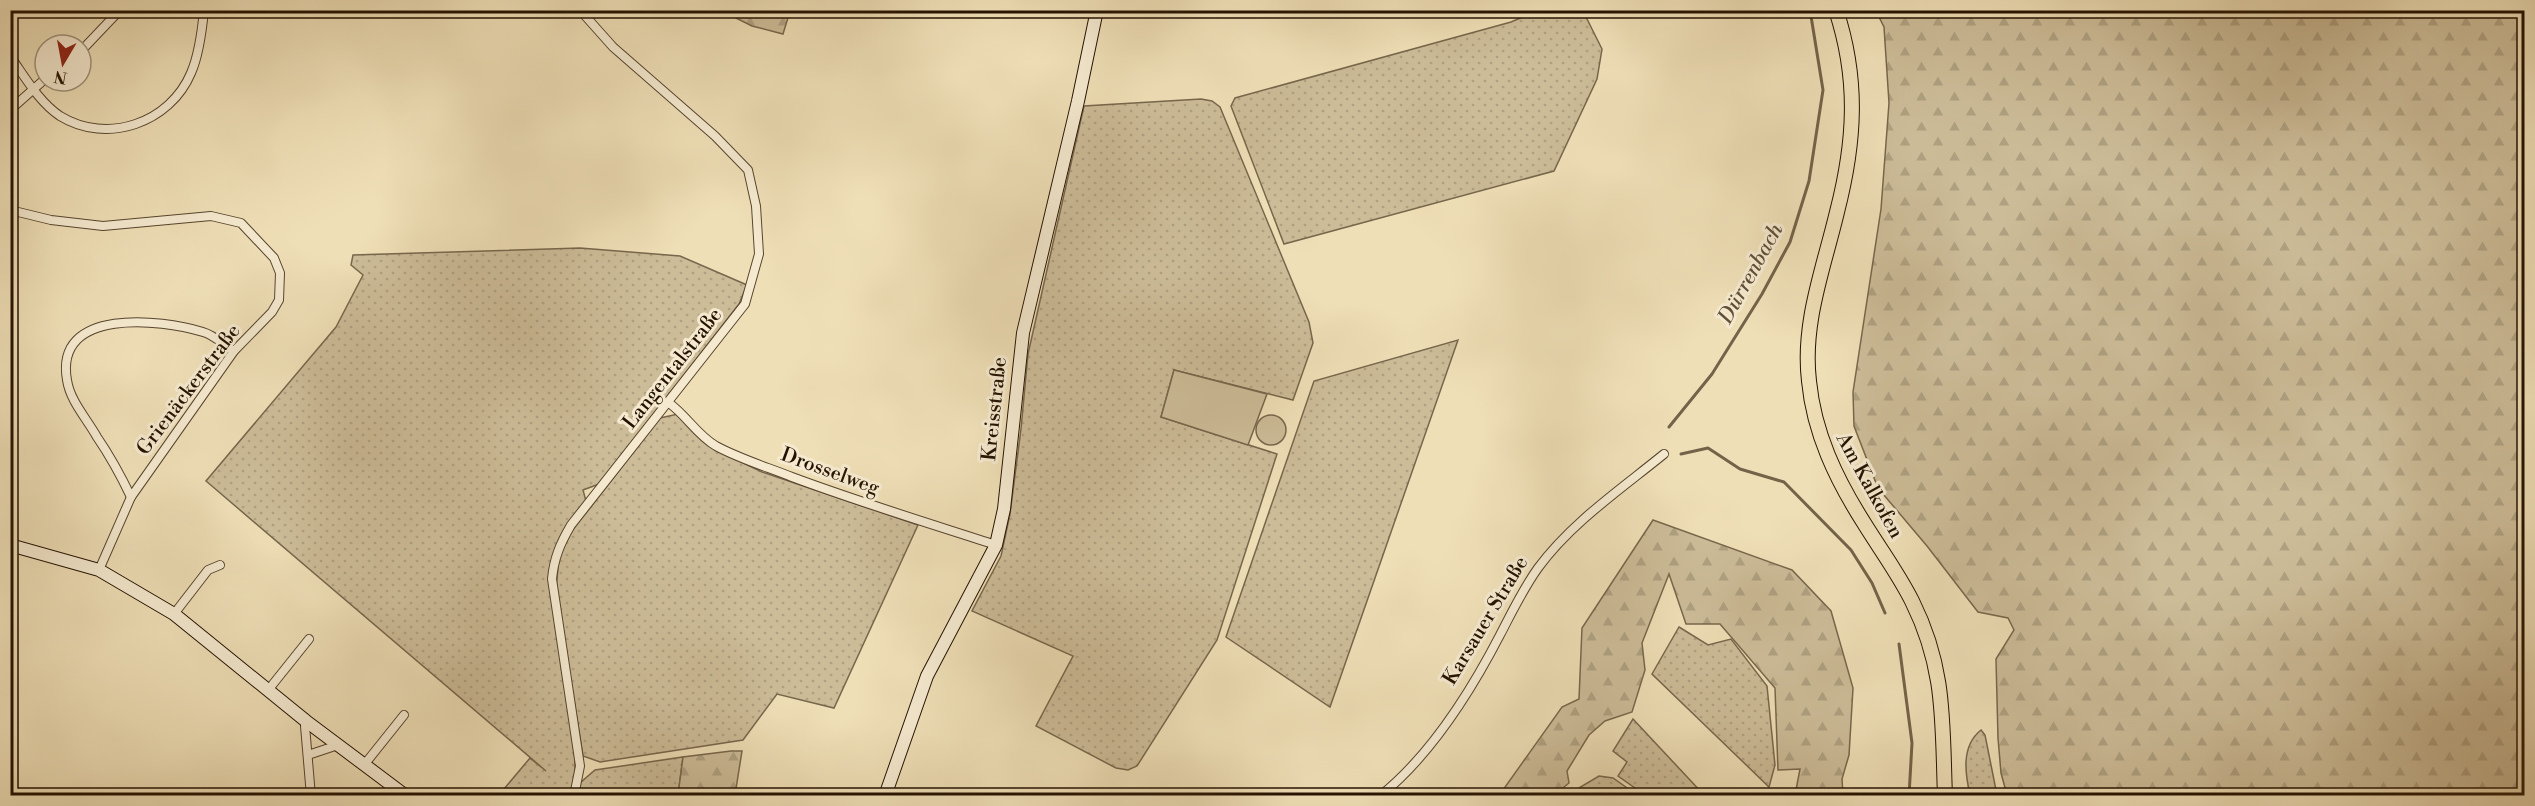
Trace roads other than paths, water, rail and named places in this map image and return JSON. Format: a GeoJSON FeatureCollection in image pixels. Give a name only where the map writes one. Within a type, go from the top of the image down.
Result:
{"type":"FeatureCollection","features":[{"type":"Feature","properties":{"kind":"main road","name":"Am Kalkofen"},"geometry":{"type":"LineString","coordinates":[[1836,10],[1850,68],[1853,113],[1848,159],[1838,211],[1814,299],[1808,377],[1812,411],[1822,443],[1841,483],[1912,601],[1928,641],[1942,702],[1946,795]]}},
{"type":"Feature","properties":{"kind":"street"},"geometry":{"type":"LineString","coordinates":[[93,38],[120,10]]}},
{"type":"Feature","properties":{"kind":"street"},"geometry":{"type":"LineString","coordinates":[[38,93],[55,112],[76,123],[113,130],[138,125],[160,112],[177,97],[191,73],[204,10]]}},
{"type":"Feature","properties":{"kind":"street","name":"Langentalstraße"},"geometry":{"type":"LineString","coordinates":[[574,795],[580,766],[552,579],[559,546],[571,525],[669,403],[744,304],[759,254],[754,197],[748,170],[715,136],[613,47],[580,10]]}},
{"type":"Feature","properties":{"kind":"street","name":"Kreisstraße"},"geometry":{"type":"LineString","coordinates":[[885,795],[927,676],[996,545],[1004,509],[1023,333],[1076,113],[1098,10]]}},
{"type":"Feature","properties":{"kind":"street"},"geometry":{"type":"LineString","coordinates":[[10,56],[33,88],[10,110]]}},
{"type":"Feature","properties":{"kind":"street","name":"Grienäckerstraße"},"geometry":{"type":"LineString","coordinates":[[10,210],[51,220],[103,226],[211,216],[241,223],[274,258],[281,284],[279,300],[272,312],[234,351],[131,497],[99,570]]}},
{"type":"Feature","properties":{"kind":"street"},"geometry":{"type":"LineString","coordinates":[[131,497],[117,468],[72,396],[67,380],[66,361],[74,344],[85,333],[101,326],[134,321],[166,323],[206,332],[234,351]]}},
{"type":"Feature","properties":{"kind":"street","name":"Drosselweg"},"geometry":{"type":"LineString","coordinates":[[669,403],[680,411],[693,427],[713,445],[735,455],[835,493],[996,545]]}},
{"type":"Feature","properties":{"kind":"street","name":"Karsauer Straße"},"geometry":{"type":"LineString","coordinates":[[1380,795],[1398,781],[1450,721],[1499,637],[1516,601],[1539,567],[1567,536],[1664,454]]}},
{"type":"Feature","properties":{"kind":"street"},"geometry":{"type":"LineString","coordinates":[[10,545],[99,570],[174,614],[270,689],[306,721],[406,795]]}},
{"type":"Feature","properties":{"kind":"street"},"geometry":{"type":"LineString","coordinates":[[174,614],[208,570],[220,565]]}},
{"type":"Feature","properties":{"kind":"street"},"geometry":{"type":"LineString","coordinates":[[270,689],[309,639]]}},
{"type":"Feature","properties":{"kind":"street"},"geometry":{"type":"LineString","coordinates":[[364,765],[404,715]]}},
{"type":"Feature","properties":{"kind":"street"},"geometry":{"type":"LineString","coordinates":[[306,721],[304,726],[311,795]]}},
{"type":"Feature","properties":{"kind":"street"},"geometry":{"type":"LineString","coordinates":[[308,755],[338,745]]}},
{"type":"Feature","properties":{"kind":"waterway","name":"Dürrenbach"},"geometry":{"type":"LineString","coordinates":[[1669,427],[1712,374],[1762,294],[1790,242],[1809,181],[1823,90],[1810,10]]}},
{"type":"Feature","properties":{"kind":"waterway","name":"Dürrenbach"},"geometry":{"type":"LineString","coordinates":[[1681,454],[1708,448],[1740,469],[1784,482],[1851,550],[1872,583],[1885,613]]}},
{"type":"Feature","properties":{"kind":"waterway","name":"Dürrenbach"},"geometry":{"type":"LineString","coordinates":[[1899,644],[1912,743],[1909,796]]}}]}
